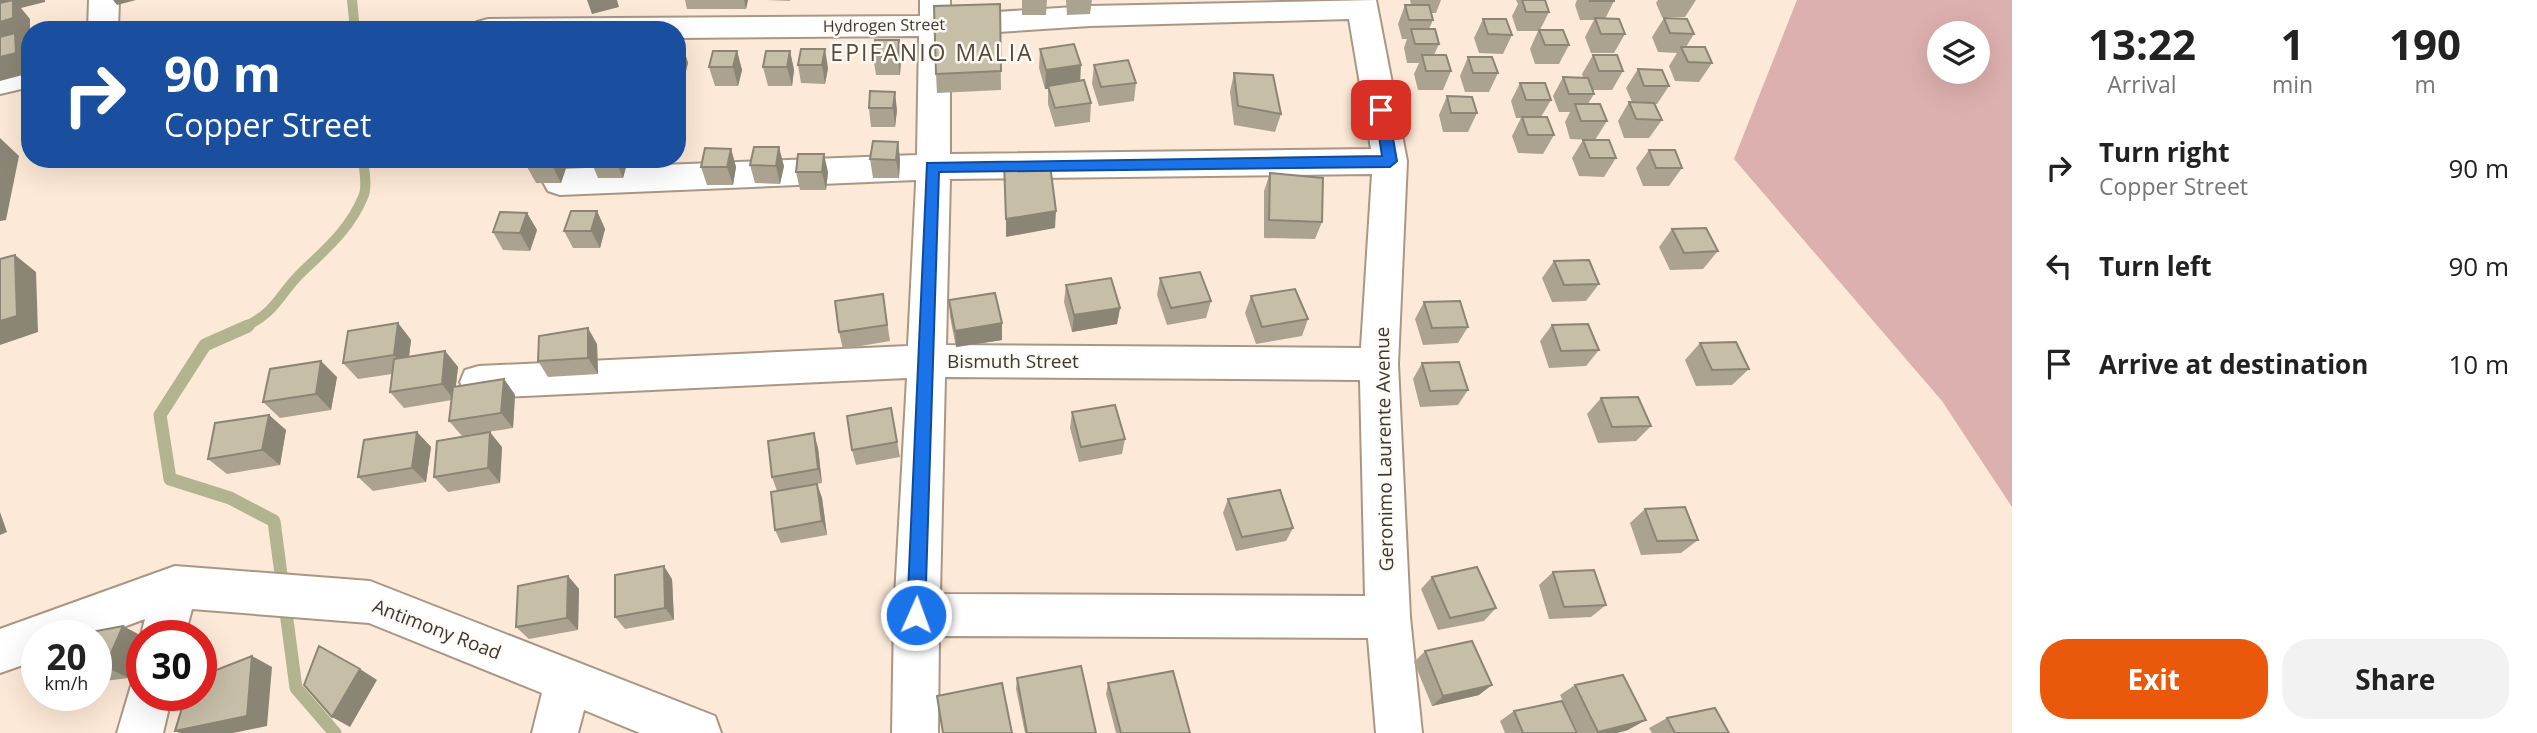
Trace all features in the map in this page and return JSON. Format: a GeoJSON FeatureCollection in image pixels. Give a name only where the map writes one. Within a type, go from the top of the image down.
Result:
{"type":"FeatureCollection","features":[{"type":"Feature","properties":{"kind":"street"},"geometry":{"type":"LineString","coordinates":[[103,21],[104,0]]}},
{"type":"Feature","properties":{"kind":"street","name":"Hydrogen Street"},"geometry":{"type":"LineString","coordinates":[[686,22],[935,13],[1090,16],[1362,4]]}},
{"type":"Feature","properties":{"kind":"street","name":"Geronimo Laurente Avenue"},"geometry":{"type":"LineString","coordinates":[[1362,4],[1390,161],[1379,364],[1388,617],[1399,733]]}},
{"type":"Feature","properties":{"kind":"street"},"geometry":{"type":"LineString","coordinates":[[915,733],[916,615],[935,13]]}},
{"type":"Feature","properties":{"kind":"street"},"geometry":{"type":"LineString","coordinates":[[0,83],[21,78]]}},
{"type":"Feature","properties":{"kind":"street"},"geometry":{"type":"LineString","coordinates":[[560,182],[932,167],[1390,161]]}},
{"type":"Feature","properties":{"kind":"street","name":"Bismuth Street"},"geometry":{"type":"LineString","coordinates":[[479,382],[926,361],[1379,364]]}},
{"type":"Feature","properties":{"kind":"street"},"geometry":{"type":"LineString","coordinates":[[167,620],[175,587]]}},
{"type":"Feature","properties":{"kind":"street","name":"Antimony Road"},"geometry":{"type":"LineString","coordinates":[[85,620],[175,587],[370,602],[698,733]]}},
{"type":"Feature","properties":{"kind":"street"},"geometry":{"type":"LineString","coordinates":[[916,615],[1388,617]]}},
{"type":"Feature","properties":{"kind":"street"},"geometry":{"type":"LineString","coordinates":[[0,651],[21,644]]}},
{"type":"Feature","properties":{"kind":"street"},"geometry":{"type":"LineString","coordinates":[[555,733],[567,682]]}},
{"type":"Feature","properties":{"kind":"street"},"geometry":{"type":"LineString","coordinates":[[140,733],[145,711]]}},
{"type":"Feature","properties":{"kind":"shaded area"},"geometry":{"type":"Polygon","coordinates":[[[1797,0],[2012,0],[2012,507],[1942,401],[1734,159],[1797,0]]]}},
{"type":"Feature","properties":{"kind":"building"},"geometry":{"type":"Polygon","coordinates":[[[13,0],[13,18],[0,22],[0,3],[13,0]]]}},
{"type":"Feature","properties":{"kind":"building"},"geometry":{"type":"Polygon","coordinates":[[[1522,0],[1545,0],[1549,12],[1526,12],[1522,0]]]}},
{"type":"Feature","properties":{"kind":"building"},"geometry":{"type":"Polygon","coordinates":[[[1000,4],[1001,71],[936,74],[934,6],[1000,4]]]}},
{"type":"Feature","properties":{"kind":"building"},"geometry":{"type":"Polygon","coordinates":[[[1405,5],[1429,5],[1433,20],[1409,20],[1405,5]]]}},
{"type":"Feature","properties":{"kind":"building"},"geometry":{"type":"Polygon","coordinates":[[[1595,18],[1619,19],[1625,34],[1601,34],[1595,18]]]}},
{"type":"Feature","properties":{"kind":"building"},"geometry":{"type":"Polygon","coordinates":[[[1664,18],[1687,19],[1694,34],[1670,33],[1664,18]]]}},
{"type":"Feature","properties":{"kind":"building"},"geometry":{"type":"Polygon","coordinates":[[[1483,19],[1506,19],[1512,35],[1488,34],[1483,19]]]}},
{"type":"Feature","properties":{"kind":"building"},"geometry":{"type":"Polygon","coordinates":[[[1411,29],[1435,29],[1439,44],[1415,44],[1411,29]]]}},
{"type":"Feature","properties":{"kind":"building"},"geometry":{"type":"Polygon","coordinates":[[[1539,30],[1563,30],[1569,45],[1545,45],[1539,30]]]}},
{"type":"Feature","properties":{"kind":"building"},"geometry":{"type":"Polygon","coordinates":[[[15,33],[16,53],[0,57],[0,37],[15,33]]]}},
{"type":"Feature","properties":{"kind":"building"},"geometry":{"type":"Polygon","coordinates":[[[875,40],[899,40],[898,56],[873,56],[875,40]]]}},
{"type":"Feature","properties":{"kind":"building"},"geometry":{"type":"Polygon","coordinates":[[[1074,44],[1081,65],[1046,70],[1040,49],[1074,44]]]}},
{"type":"Feature","properties":{"kind":"building"},"geometry":{"type":"Polygon","coordinates":[[[1681,47],[1705,47],[1712,63],[1688,62],[1681,47]]]}},
{"type":"Feature","properties":{"kind":"building"},"geometry":{"type":"Polygon","coordinates":[[[801,49],[825,49],[822,65],[798,65],[801,49]]]}},
{"type":"Feature","properties":{"kind":"building"},"geometry":{"type":"Polygon","coordinates":[[[713,51],[737,51],[733,67],[709,67],[713,51]]]}},
{"type":"Feature","properties":{"kind":"building"},"geometry":{"type":"Polygon","coordinates":[[[766,51],[790,51],[787,67],[763,67],[766,51]]]}},
{"type":"Feature","properties":{"kind":"building"},"geometry":{"type":"Polygon","coordinates":[[[1422,55],[1446,55],[1451,71],[1426,71],[1422,55]]]}},
{"type":"Feature","properties":{"kind":"building"},"geometry":{"type":"Polygon","coordinates":[[[1593,55],[1617,55],[1623,71],[1599,71],[1593,55]]]}},
{"type":"Feature","properties":{"kind":"building"},"geometry":{"type":"Polygon","coordinates":[[[1468,57],[1492,57],[1498,73],[1473,73],[1468,57]]]}},
{"type":"Feature","properties":{"kind":"building"},"geometry":{"type":"Polygon","coordinates":[[[1128,60],[1136,83],[1101,87],[1094,65],[1128,60]]]}},
{"type":"Feature","properties":{"kind":"building"},"geometry":{"type":"Polygon","coordinates":[[[1638,69],[1662,70],[1669,86],[1644,86],[1638,69]]]}},
{"type":"Feature","properties":{"kind":"building"},"geometry":{"type":"Polygon","coordinates":[[[1234,73],[1273,75],[1281,114],[1238,106],[1234,73]]]}},
{"type":"Feature","properties":{"kind":"building"},"geometry":{"type":"Polygon","coordinates":[[[1563,77],[1588,78],[1594,94],[1569,94],[1563,77]]]}},
{"type":"Feature","properties":{"kind":"building"},"geometry":{"type":"Polygon","coordinates":[[[1084,80],[1091,103],[1055,108],[1048,86],[1084,80]]]}},
{"type":"Feature","properties":{"kind":"building"},"geometry":{"type":"Polygon","coordinates":[[[1520,83],[1545,83],[1551,100],[1526,100],[1520,83]]]}},
{"type":"Feature","properties":{"kind":"building"},"geometry":{"type":"Polygon","coordinates":[[[870,91],[895,92],[893,108],[869,108],[870,91]]]}},
{"type":"Feature","properties":{"kind":"building"},"geometry":{"type":"Polygon","coordinates":[[[1447,96],[1472,97],[1477,113],[1451,113],[1447,96]]]}},
{"type":"Feature","properties":{"kind":"building"},"geometry":{"type":"Polygon","coordinates":[[[1629,102],[1654,103],[1662,120],[1636,119],[1629,102]]]}},
{"type":"Feature","properties":{"kind":"building"},"geometry":{"type":"Polygon","coordinates":[[[1575,104],[1600,104],[1607,121],[1581,121],[1575,104]]]}},
{"type":"Feature","properties":{"kind":"building"},"geometry":{"type":"Polygon","coordinates":[[[1522,117],[1547,117],[1554,135],[1528,135],[1522,117]]]}},
{"type":"Feature","properties":{"kind":"building"},"geometry":{"type":"Polygon","coordinates":[[[1583,140],[1609,140],[1616,158],[1590,158],[1583,140]]]}},
{"type":"Feature","properties":{"kind":"building"},"geometry":{"type":"Polygon","coordinates":[[[873,141],[898,142],[896,160],[870,159],[873,141]]]}},
{"type":"Feature","properties":{"kind":"building"},"geometry":{"type":"Polygon","coordinates":[[[754,147],[779,147],[776,166],[750,165],[754,147]]]}},
{"type":"Feature","properties":{"kind":"building"},"geometry":{"type":"Polygon","coordinates":[[[705,148],[731,149],[727,167],[701,167],[705,148]]]}},
{"type":"Feature","properties":{"kind":"building"},"geometry":{"type":"Polygon","coordinates":[[[1649,150],[1675,150],[1682,168],[1656,168],[1649,150]]]}},
{"type":"Feature","properties":{"kind":"building"},"geometry":{"type":"Polygon","coordinates":[[[798,154],[824,154],[822,172],[796,172],[798,154]]]}},
{"type":"Feature","properties":{"kind":"building"},"geometry":{"type":"Polygon","coordinates":[[[1004,162],[1050,165],[1056,211],[1006,219],[1004,162]]]}},
{"type":"Feature","properties":{"kind":"building"},"geometry":{"type":"Polygon","coordinates":[[[1270,173],[1323,178],[1322,222],[1269,220],[1270,173]]]}},
{"type":"Feature","properties":{"kind":"building"},"geometry":{"type":"Polygon","coordinates":[[[571,211],[597,211],[591,231],[564,231],[571,211]]]}},
{"type":"Feature","properties":{"kind":"building"},"geometry":{"type":"Polygon","coordinates":[[[500,212],[527,213],[520,233],[493,232],[500,212]]]}},
{"type":"Feature","properties":{"kind":"building"},"geometry":{"type":"Polygon","coordinates":[[[1706,228],[1718,251],[1684,253],[1672,229],[1706,228]]]}},
{"type":"Feature","properties":{"kind":"building"},"geometry":{"type":"Polygon","coordinates":[[[15,255],[17,316],[0,321],[0,259],[15,255]]]}},
{"type":"Feature","properties":{"kind":"building"},"geometry":{"type":"Polygon","coordinates":[[[1589,260],[1599,284],[1564,285],[1554,261],[1589,260]]]}},
{"type":"Feature","properties":{"kind":"building"},"geometry":{"type":"Polygon","coordinates":[[[1200,272],[1211,301],[1171,308],[1160,278],[1200,272]]]}},
{"type":"Feature","properties":{"kind":"building"},"geometry":{"type":"Polygon","coordinates":[[[1111,278],[1120,308],[1074,315],[1066,285],[1111,278]]]}},
{"type":"Feature","properties":{"kind":"building"},"geometry":{"type":"Polygon","coordinates":[[[1295,289],[1308,319],[1262,327],[1251,296],[1295,289]]]}},
{"type":"Feature","properties":{"kind":"building"},"geometry":{"type":"Polygon","coordinates":[[[995,293],[1002,323],[955,331],[949,300],[995,293]]]}},
{"type":"Feature","properties":{"kind":"building"},"geometry":{"type":"Polygon","coordinates":[[[883,294],[887,325],[839,332],[835,301],[883,294]]]}},
{"type":"Feature","properties":{"kind":"building"},"geometry":{"type":"Polygon","coordinates":[[[1460,301],[1468,327],[1432,328],[1424,302],[1460,301]]]}},
{"type":"Feature","properties":{"kind":"building"},"geometry":{"type":"Polygon","coordinates":[[[398,323],[394,355],[343,363],[348,331],[398,323]]]}},
{"type":"Feature","properties":{"kind":"building"},"geometry":{"type":"Polygon","coordinates":[[[1588,324],[1599,350],[1561,351],[1552,325],[1588,324]]]}},
{"type":"Feature","properties":{"kind":"building"},"geometry":{"type":"Polygon","coordinates":[[[588,328],[588,358],[538,361],[539,336],[588,328]]]}},
{"type":"Feature","properties":{"kind":"building"},"geometry":{"type":"Polygon","coordinates":[[[1736,342],[1749,369],[1712,370],[1700,343],[1736,342]]]}},
{"type":"Feature","properties":{"kind":"building"},"geometry":{"type":"Polygon","coordinates":[[[445,351],[442,384],[390,392],[394,359],[445,351]]]}},
{"type":"Feature","properties":{"kind":"building"},"geometry":{"type":"Polygon","coordinates":[[[321,361],[316,394],[263,402],[270,369],[321,361]]]}},
{"type":"Feature","properties":{"kind":"building"},"geometry":{"type":"Polygon","coordinates":[[[1459,362],[1468,390],[1430,391],[1422,363],[1459,362]]]}},
{"type":"Feature","properties":{"kind":"building"},"geometry":{"type":"Polygon","coordinates":[[[504,379],[501,413],[449,421],[453,387],[504,379]]]}},
{"type":"Feature","properties":{"kind":"building"},"geometry":{"type":"Polygon","coordinates":[[[1638,397],[1651,426],[1612,427],[1601,398],[1638,397]]]}},
{"type":"Feature","properties":{"kind":"building"},"geometry":{"type":"Polygon","coordinates":[[[1115,405],[1125,439],[1081,447],[1072,412],[1115,405]]]}},
{"type":"Feature","properties":{"kind":"building"},"geometry":{"type":"Polygon","coordinates":[[[891,408],[897,442],[852,450],[847,416],[891,408]]]}},
{"type":"Feature","properties":{"kind":"building"},"geometry":{"type":"Polygon","coordinates":[[[269,415],[262,450],[208,459],[215,423],[269,415]]]}},
{"type":"Feature","properties":{"kind":"building"},"geometry":{"type":"Polygon","coordinates":[[[417,432],[412,468],[358,477],[364,440],[417,432]]]}},
{"type":"Feature","properties":{"kind":"building"},"geometry":{"type":"Polygon","coordinates":[[[490,432],[488,468],[434,477],[437,441],[490,432]]]}},
{"type":"Feature","properties":{"kind":"building"},"geometry":{"type":"Polygon","coordinates":[[[814,433],[818,469],[772,477],[768,441],[814,433]]]}},
{"type":"Feature","properties":{"kind":"building"},"geometry":{"type":"Polygon","coordinates":[[[817,484],[822,521],[775,530],[771,492],[817,484]]]}},
{"type":"Feature","properties":{"kind":"building"},"geometry":{"type":"Polygon","coordinates":[[[1280,490],[1293,528],[1242,537],[1228,499],[1280,490]]]}},
{"type":"Feature","properties":{"kind":"building"},"geometry":{"type":"Polygon","coordinates":[[[1685,507],[1698,540],[1657,541],[1645,509],[1685,507]]]}},
{"type":"Feature","properties":{"kind":"building"},"geometry":{"type":"Polygon","coordinates":[[[664,566],[665,608],[615,617],[615,575],[664,566]]]}},
{"type":"Feature","properties":{"kind":"building"},"geometry":{"type":"Polygon","coordinates":[[[1477,567],[1496,608],[1450,618],[1432,577],[1477,567]]]}},
{"type":"Feature","properties":{"kind":"building"},"geometry":{"type":"Polygon","coordinates":[[[1594,570],[1606,605],[1564,607],[1553,572],[1594,570]]]}},
{"type":"Feature","properties":{"kind":"building"},"geometry":{"type":"Polygon","coordinates":[[[568,576],[567,618],[516,627],[518,586],[568,576]]]}},
{"type":"Feature","properties":{"kind":"building"},"geometry":{"type":"Polygon","coordinates":[[[123,626],[112,651],[112,628],[123,626]]]}},
{"type":"Feature","properties":{"kind":"building"},"geometry":{"type":"Polygon","coordinates":[[[1472,641],[1492,685],[1443,696],[1425,651],[1472,641]]]}},
{"type":"Feature","properties":{"kind":"building"},"geometry":{"type":"Polygon","coordinates":[[[319,646],[360,669],[332,717],[304,685],[319,646]]]}},
{"type":"Feature","properties":{"kind":"building"},"geometry":{"type":"Polygon","coordinates":[[[252,656],[247,716],[175,731],[181,711],[217,711],[217,670],[252,656]]]}},
{"type":"Feature","properties":{"kind":"building"},"geometry":{"type":"Polygon","coordinates":[[[1081,666],[1096,733],[1027,733],[1017,678],[1081,666]]]}},
{"type":"Feature","properties":{"kind":"building"},"geometry":{"type":"Polygon","coordinates":[[[1173,671],[1190,733],[1121,733],[1108,683],[1173,671]]]}},
{"type":"Feature","properties":{"kind":"building"},"geometry":{"type":"Polygon","coordinates":[[[1623,675],[1646,720],[1598,732],[1575,685],[1623,675]]]}},
{"type":"Feature","properties":{"kind":"building"},"geometry":{"type":"Polygon","coordinates":[[[1002,683],[1012,733],[943,733],[937,696],[1002,683]]]}},
{"type":"Feature","properties":{"kind":"building"},"geometry":{"type":"Polygon","coordinates":[[[1562,701],[1577,733],[1523,733],[1514,711],[1562,701]]]}},
{"type":"Feature","properties":{"kind":"building"},"geometry":{"type":"Polygon","coordinates":[[[1715,708],[1729,733],[1675,733],[1667,718],[1715,708]]]}},
{"type":"Feature","properties":{"kind":"waterway"},"geometry":{"type":"LineString","coordinates":[[352,0],[354,21]]}},
{"type":"Feature","properties":{"kind":"waterway"},"geometry":{"type":"LineString","coordinates":[[244,327],[263,316],[294,280],[337,238],[358,208],[364,193],[364,168]]}},
{"type":"Feature","properties":{"kind":"waterway"},"geometry":{"type":"LineString","coordinates":[[248,326],[205,345],[160,415],[170,479],[230,498],[274,521],[296,688],[335,733]]}},
{"type":"Feature","properties":{"kind":"district","name":"EPIFANIO MALIA"},"geometry":{"type":"Point","coordinates":[932,52]}},
{"type":"Feature","properties":{"kind":"route"},"geometry":{"type":"LineString","coordinates":[[916,615],[932,167],[1390,161],[1381,110]]}}]}
